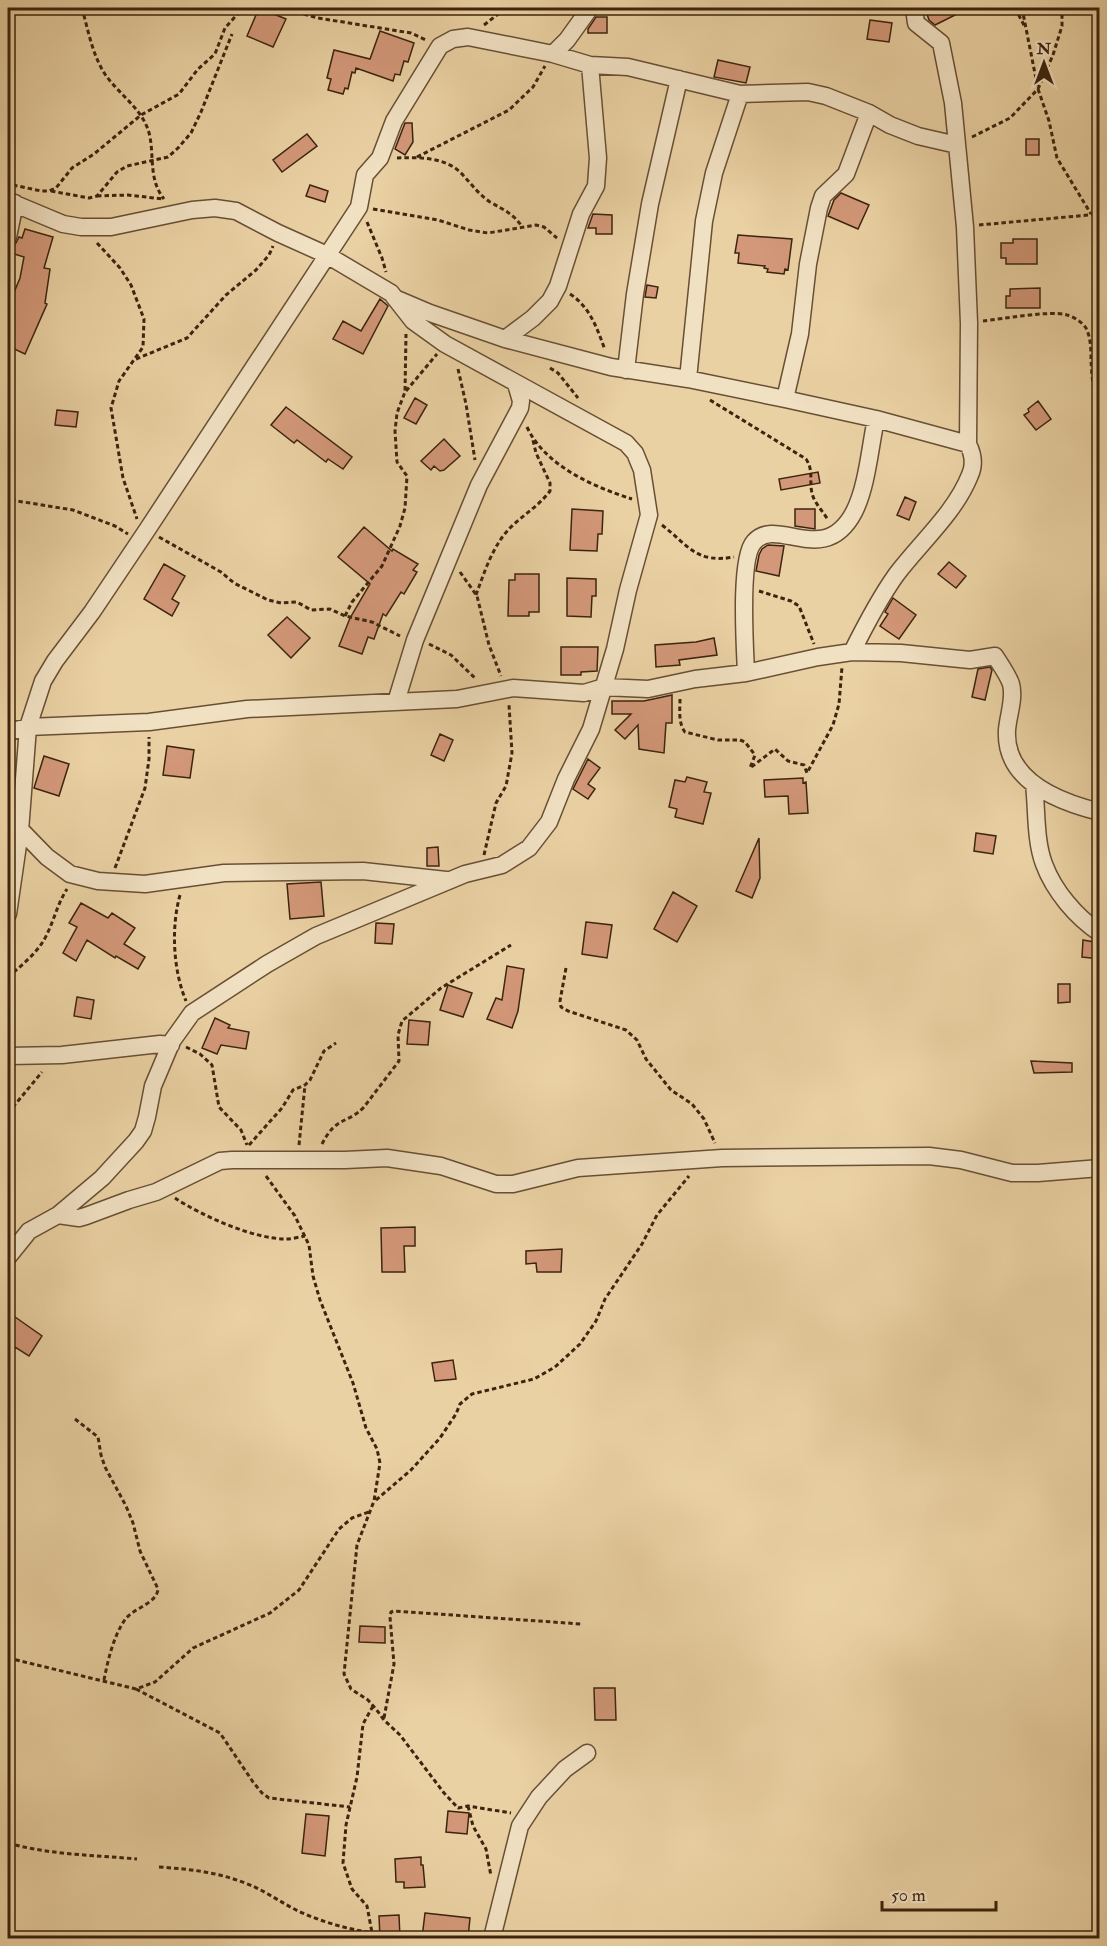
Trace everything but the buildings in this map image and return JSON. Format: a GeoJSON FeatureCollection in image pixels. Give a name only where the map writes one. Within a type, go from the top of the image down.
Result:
{"type":"FeatureCollection","features":[{"type":"Feature","properties":{"kind":"street"},"geometry":{"type":"LineString","coordinates":[[553,54],[567,40],[590,8]]}},
{"type":"Feature","properties":{"kind":"street"},"geometry":{"type":"LineString","coordinates":[[848,652],[896,576],[951,507],[970,476],[974,464],[972,451],[968,444],[969,323],[965,227],[953,103],[941,43],[916,23],[914,8]]}},
{"type":"Feature","properties":{"kind":"street"},"geometry":{"type":"LineString","coordinates":[[8,914],[20,831],[28,727],[43,681],[144,535],[359,207],[366,175],[380,158],[394,121],[441,46],[453,39],[468,37],[553,54],[590,65],[628,67],[740,94],[808,92],[826,96],[869,113],[890,125],[918,136],[957,145]]}},
{"type":"Feature","properties":{"kind":"street"},"geometry":{"type":"LineString","coordinates":[[505,339],[533,318],[550,301],[558,286],[581,214],[596,186],[598,158],[590,65]]}},
{"type":"Feature","properties":{"kind":"street"},"geometry":{"type":"LineString","coordinates":[[619,368],[635,294],[650,204],[679,79]]}},
{"type":"Feature","properties":{"kind":"street"},"geometry":{"type":"LineString","coordinates":[[688,379],[704,221],[714,173],[740,94]]}},
{"type":"Feature","properties":{"kind":"street"},"geometry":{"type":"LineString","coordinates":[[785,399],[800,334],[808,264],[819,208],[823,196],[846,174],[869,113]]}},
{"type":"Feature","properties":{"kind":"street"},"geometry":{"type":"LineString","coordinates":[[8,237],[11,202],[63,224],[81,227],[111,227],[192,210],[214,208],[236,211],[327,255],[397,300],[505,339],[619,368],[688,379],[876,419],[968,444]]}},
{"type":"Feature","properties":{"kind":"street"},"geometry":{"type":"LineString","coordinates":[[8,1257],[29,1231],[58,1215],[102,1178],[136,1141],[143,1131],[153,1086],[172,1043],[192,1013],[315,936],[458,877],[502,864],[529,848],[549,822],[566,779],[591,729],[604,687],[648,510],[642,470],[635,453],[626,443],[444,344],[413,321],[397,300]]}},
{"type":"Feature","properties":{"kind":"street"},"geometry":{"type":"LineString","coordinates":[[396,702],[416,640],[479,485],[520,408],[521,401],[516,384]]}},
{"type":"Feature","properties":{"kind":"street"},"geometry":{"type":"LineString","coordinates":[[747,673],[744,620],[748,554],[752,543],[759,537],[786,535],[815,540],[831,538],[843,529],[854,511],[863,482],[876,419]]}},
{"type":"Feature","properties":{"kind":"street"},"geometry":{"type":"LineString","coordinates":[[8,732],[28,727],[149,722],[247,709],[457,699],[507,689],[584,693],[604,687],[648,689],[747,673],[848,652],[901,653],[970,660],[995,656],[1011,685],[1007,731],[1011,760],[1034,784],[1051,796],[1100,812]]}},
{"type":"Feature","properties":{"kind":"street"},"geometry":{"type":"LineString","coordinates":[[1034,784],[1043,863],[1052,881],[1071,907],[1088,925],[1100,933]]}},
{"type":"Feature","properties":{"kind":"street"},"geometry":{"type":"LineString","coordinates":[[8,817],[47,857],[70,874],[98,881],[145,884],[224,873],[363,871],[458,877]]}},
{"type":"Feature","properties":{"kind":"street"},"geometry":{"type":"LineString","coordinates":[[8,1056],[62,1054],[172,1043]]}},
{"type":"Feature","properties":{"kind":"street"},"geometry":{"type":"LineString","coordinates":[[58,1215],[79,1218],[156,1192],[220,1161],[254,1159],[387,1158],[441,1166],[495,1184],[528,1182],[578,1168],[722,1158],[929,1156],[961,1160],[1012,1173],[1100,1168]]}},
{"type":"Feature","properties":{"kind":"street"},"geometry":{"type":"LineString","coordinates":[[492,1938],[520,1826],[539,1797],[565,1769],[587,1753]]}},
{"type":"Feature","properties":{"kind":"path"},"geometry":{"type":"LineString","coordinates":[[82,8],[97,59],[107,78],[141,115],[150,136],[153,178],[163,199],[170,204],[192,210]]}},
{"type":"Feature","properties":{"kind":"path"},"geometry":{"type":"LineString","coordinates":[[49,191],[56,188],[72,168],[94,154],[141,115],[179,94],[198,69],[215,54],[225,28],[243,8]]}},
{"type":"Feature","properties":{"kind":"path"},"geometry":{"type":"LineString","coordinates":[[282,8],[318,18],[411,33],[441,46]]}},
{"type":"Feature","properties":{"kind":"path"},"geometry":{"type":"LineString","coordinates":[[468,37],[506,8]]}},
{"type":"Feature","properties":{"kind":"path"},"geometry":{"type":"LineString","coordinates":[[1015,8],[1027,32]]}},
{"type":"Feature","properties":{"kind":"path"},"geometry":{"type":"LineString","coordinates":[[1022,8],[1038,89],[1049,122],[1057,158],[1091,214]]}},
{"type":"Feature","properties":{"kind":"path"},"geometry":{"type":"LineString","coordinates":[[957,145],[1010,118],[1038,89],[1053,55],[1065,10],[1100,9]]}},
{"type":"Feature","properties":{"kind":"path"},"geometry":{"type":"LineString","coordinates":[[97,195],[117,172],[127,166],[168,157],[191,133],[212,87],[232,34]]}},
{"type":"Feature","properties":{"kind":"path"},"geometry":{"type":"LineString","coordinates":[[417,157],[509,110],[533,87],[553,54]]}},
{"type":"Feature","properties":{"kind":"path"},"geometry":{"type":"LineString","coordinates":[[380,158],[417,157],[438,160],[457,170],[490,202],[506,209],[518,219],[523,228]]}},
{"type":"Feature","properties":{"kind":"path"},"geometry":{"type":"LineString","coordinates":[[8,185],[89,198],[97,195],[128,195],[163,199]]}},
{"type":"Feature","properties":{"kind":"path"},"geometry":{"type":"LineString","coordinates":[[359,207],[438,220],[468,230],[488,233],[536,225],[544,227],[570,249]]}},
{"type":"Feature","properties":{"kind":"path"},"geometry":{"type":"LineString","coordinates":[[359,207],[382,258],[397,300],[406,336],[405,392]]}},
{"type":"Feature","properties":{"kind":"path"},"geometry":{"type":"LineString","coordinates":[[965,227],[1100,214]]}},
{"type":"Feature","properties":{"kind":"path"},"geometry":{"type":"LineString","coordinates":[[81,227],[120,268],[131,285],[144,319],[142,347],[119,381],[111,408],[123,478],[131,505],[144,535]]}},
{"type":"Feature","properties":{"kind":"path"},"geometry":{"type":"LineString","coordinates":[[134,360],[187,338],[226,295],[263,262],[269,255],[278,233]]}},
{"type":"Feature","properties":{"kind":"path"},"geometry":{"type":"LineString","coordinates":[[558,286],[578,299],[589,312],[619,368]]}},
{"type":"Feature","properties":{"kind":"path"},"geometry":{"type":"LineString","coordinates":[[969,323],[1050,314],[1066,314],[1076,318],[1085,327],[1090,343],[1096,397],[1100,402]]}},
{"type":"Feature","properties":{"kind":"path"},"geometry":{"type":"LineString","coordinates":[[345,616],[352,602],[382,566],[400,526],[405,508],[407,476],[397,462],[394,432],[397,413],[405,392],[444,344]]}},
{"type":"Feature","properties":{"kind":"path"},"geometry":{"type":"LineString","coordinates":[[543,364],[558,373],[578,399]]}},
{"type":"Feature","properties":{"kind":"path"},"geometry":{"type":"LineString","coordinates":[[457,365],[466,404],[479,485]]}},
{"type":"Feature","properties":{"kind":"path"},"geometry":{"type":"LineString","coordinates":[[704,396],[806,459],[812,473],[813,498],[826,516],[834,535]]}},
{"type":"Feature","properties":{"kind":"path"},"geometry":{"type":"LineString","coordinates":[[476,595],[489,559],[507,531],[539,504],[550,491],[550,483],[536,453],[532,436],[520,408]]}},
{"type":"Feature","properties":{"kind":"path"},"geometry":{"type":"LineString","coordinates":[[532,436],[553,460],[567,470],[648,510],[686,548],[697,554],[716,559],[748,554]]}},
{"type":"Feature","properties":{"kind":"path"},"geometry":{"type":"LineString","coordinates":[[11,500],[73,510],[144,535],[221,572],[234,583],[268,600],[281,603],[297,602],[311,610],[330,609],[345,616],[372,622],[404,638],[437,647],[451,655],[478,680],[507,689]]}},
{"type":"Feature","properties":{"kind":"path"},"geometry":{"type":"LineString","coordinates":[[450,557],[476,595],[489,645],[507,689],[512,753],[506,786],[496,803],[484,856],[458,877]]}},
{"type":"Feature","properties":{"kind":"path"},"geometry":{"type":"LineString","coordinates":[[746,580],[757,590],[791,600],[799,606],[818,657]]}},
{"type":"Feature","properties":{"kind":"path"},"geometry":{"type":"LineString","coordinates":[[681,682],[680,713],[682,728],[685,732],[718,740],[746,742],[755,755],[750,768],[774,748],[788,761],[804,765],[807,773],[833,724],[848,652]]}},
{"type":"Feature","properties":{"kind":"path"},"geometry":{"type":"LineString","coordinates":[[113,882],[112,874],[145,788],[149,759],[149,722]]}},
{"type":"Feature","properties":{"kind":"path"},"geometry":{"type":"LineString","coordinates":[[8,977],[36,953],[48,934],[59,901],[76,875]]}},
{"type":"Feature","properties":{"kind":"path"},"geometry":{"type":"LineString","coordinates":[[192,1013],[184,995],[176,960],[175,926],[180,893],[198,877]]}},
{"type":"Feature","properties":{"kind":"path"},"geometry":{"type":"LineString","coordinates":[[315,1160],[327,1135],[336,1124],[358,1113],[399,1060],[398,1035],[402,1021],[441,988],[511,945]]}},
{"type":"Feature","properties":{"kind":"path"},"geometry":{"type":"LineString","coordinates":[[566,968],[561,1007],[626,1030],[637,1040],[646,1059],[671,1090],[692,1104],[704,1119],[722,1158]]}},
{"type":"Feature","properties":{"kind":"path"},"geometry":{"type":"LineString","coordinates":[[172,1043],[200,1054],[212,1065],[219,1107],[241,1130],[248,1146],[282,1108],[293,1090],[310,1080],[324,1051],[336,1043]]}},
{"type":"Feature","properties":{"kind":"path"},"geometry":{"type":"LineString","coordinates":[[9,1113],[36,1078],[62,1054]]}},
{"type":"Feature","properties":{"kind":"path"},"geometry":{"type":"LineString","coordinates":[[298,1159],[305,1084]]}},
{"type":"Feature","properties":{"kind":"path"},"geometry":{"type":"LineString","coordinates":[[254,1159],[295,1216],[309,1245],[320,1300],[353,1383],[366,1428],[377,1449],[380,1463],[374,1501],[357,1545],[344,1674],[351,1689],[373,1706],[400,1735],[458,1808],[468,1806],[527,1816]]}},
{"type":"Feature","properties":{"kind":"path"},"geometry":{"type":"LineString","coordinates":[[374,1501],[411,1470],[441,1438],[460,1404],[472,1394],[534,1379],[555,1367],[580,1344],[596,1321],[605,1299],[642,1244],[657,1215],[703,1161]]}},
{"type":"Feature","properties":{"kind":"path"},"geometry":{"type":"LineString","coordinates":[[156,1192],[172,1197],[194,1211],[248,1231],[285,1239],[305,1236]]}},
{"type":"Feature","properties":{"kind":"path"},"geometry":{"type":"LineString","coordinates":[[75,1419],[98,1437],[105,1467],[134,1523],[140,1551],[158,1589],[158,1594],[153,1599],[125,1619],[110,1652],[104,1680]]}},
{"type":"Feature","properties":{"kind":"path"},"geometry":{"type":"LineString","coordinates":[[136,1689],[155,1682],[193,1648],[270,1613],[299,1590],[339,1530],[352,1518],[370,1511]]}},
{"type":"Feature","properties":{"kind":"path"},"geometry":{"type":"LineString","coordinates":[[384,1720],[394,1664],[391,1612],[581,1624]]}},
{"type":"Feature","properties":{"kind":"path"},"geometry":{"type":"LineString","coordinates":[[8,1658],[136,1689],[220,1733],[253,1782],[269,1798],[350,1807]]}},
{"type":"Feature","properties":{"kind":"path"},"geometry":{"type":"LineString","coordinates":[[373,1706],[363,1724],[357,1777],[346,1825],[342,1863],[352,1889],[366,1906],[373,1938]]}},
{"type":"Feature","properties":{"kind":"path"},"geometry":{"type":"LineString","coordinates":[[468,1806],[473,1826],[486,1849],[492,1884]]}},
{"type":"Feature","properties":{"kind":"path"},"geometry":{"type":"LineString","coordinates":[[8,1844],[61,1854],[137,1859]]}},
{"type":"Feature","properties":{"kind":"path"},"geometry":{"type":"LineString","coordinates":[[159,1866],[211,1872],[260,1890],[322,1921],[373,1934]]}}]}
